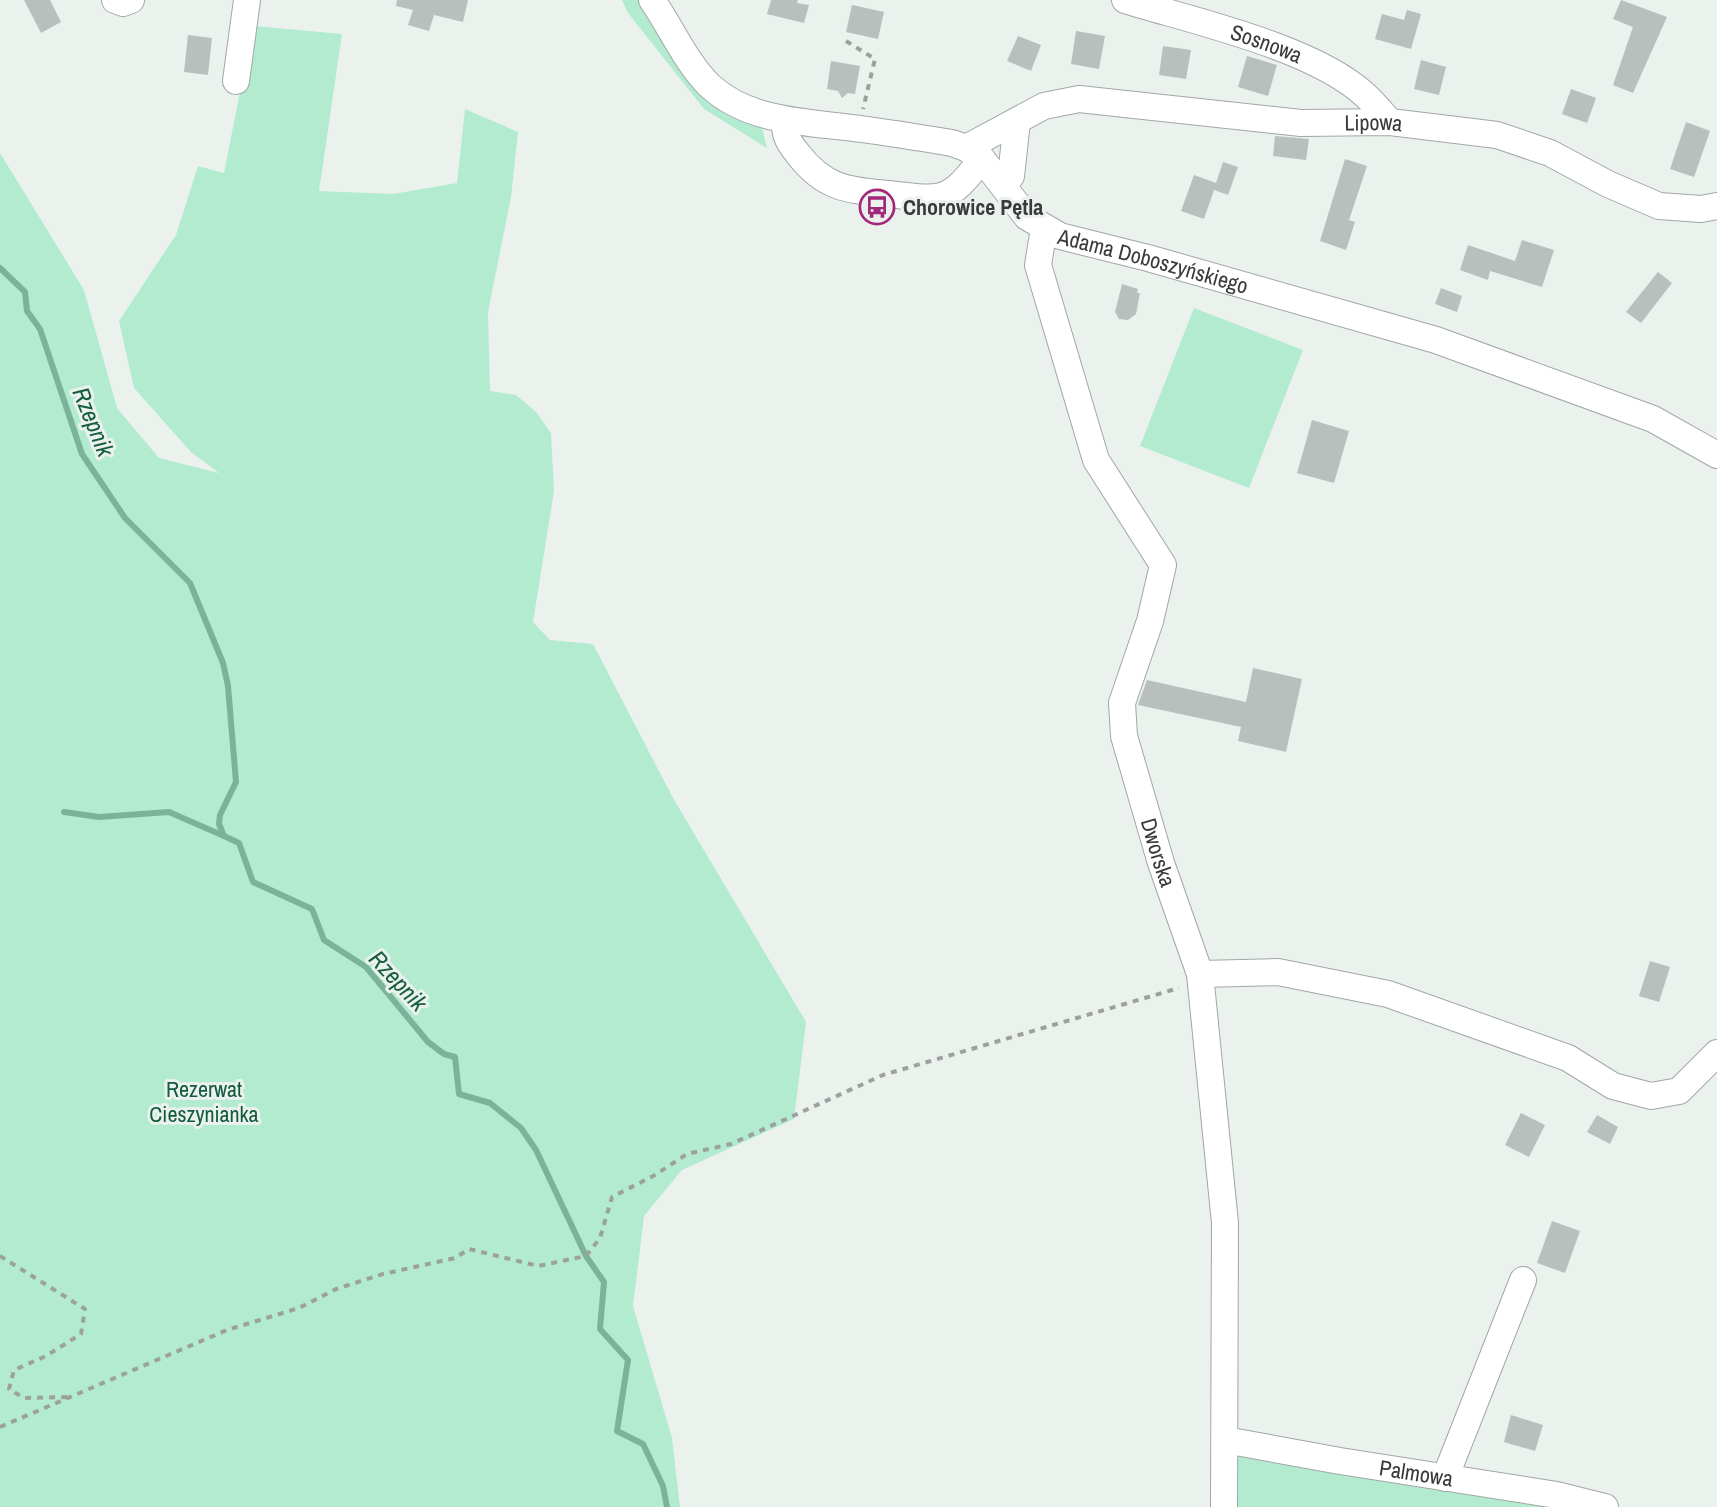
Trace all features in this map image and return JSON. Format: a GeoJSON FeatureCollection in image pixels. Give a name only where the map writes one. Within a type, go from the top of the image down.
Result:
{"type":"FeatureCollection","features":[{"type":"Feature","properties":{"kind":"street"},"geometry":{"type":"LineString","coordinates":[[115,0],[123,3],[131,0]]}},
{"type":"Feature","properties":{"kind":"street"},"geometry":{"type":"LineString","coordinates":[[236,81],[247,0]]}},
{"type":"Feature","properties":{"kind":"street"},"geometry":{"type":"LineString","coordinates":[[652,0],[711,87],[744,107],[785,121],[952,143],[974,153],[954,190],[942,196],[926,198],[845,188],[819,178],[805,163],[784,132],[785,121]]}},
{"type":"Feature","properties":{"kind":"street","name":"Sosnowa"},"geometry":{"type":"LineString","coordinates":[[1125,0],[1276,46],[1321,66],[1363,93],[1390,122]]}},
{"type":"Feature","properties":{"kind":"street","name":"Lipowa"},"geometry":{"type":"LineString","coordinates":[[974,153],[1017,121],[1044,106],[1079,99],[1301,123],[1390,122],[1497,135],[1550,153],[1608,184],[1659,206],[1701,209],[1717,206]]}},
{"type":"Feature","properties":{"kind":"street"},"geometry":{"type":"LineString","coordinates":[[1002,183],[1011,176],[1017,121]]}},
{"type":"Feature","properties":{"kind":"street","name":"Adama Doboszyńskiego"},"geometry":{"type":"LineString","coordinates":[[974,153],[1002,183],[1027,217],[1060,236],[1436,340],[1653,419],[1717,455]]}},
{"type":"Feature","properties":{"kind":"street","name":"Dworska"},"geometry":{"type":"LineString","coordinates":[[1044,228],[1038,265],[1096,460],[1163,565],[1150,621],[1122,703],[1124,736],[1161,863],[1200,978],[1225,1223],[1224,1507]]}},
{"type":"Feature","properties":{"kind":"street"},"geometry":{"type":"LineString","coordinates":[[1200,978],[1278,972],[1388,994],[1568,1058],[1613,1086],[1651,1096],[1679,1091],[1717,1053]]}},
{"type":"Feature","properties":{"kind":"street"},"geometry":{"type":"LineString","coordinates":[[1445,1478],[1523,1280]]}},
{"type":"Feature","properties":{"kind":"street","name":"Palmowa"},"geometry":{"type":"LineString","coordinates":[[1225,1440],[1557,1495],[1605,1507]]}},
{"type":"Feature","properties":{"kind":"path"},"geometry":{"type":"LineString","coordinates":[[846,41],[875,59],[858,129]]}},
{"type":"Feature","properties":{"kind":"path"},"geometry":{"type":"LineString","coordinates":[[0,1427],[227,1330],[299,1308],[336,1289],[455,1258],[469,1249],[538,1266],[586,1256],[600,1238],[612,1197],[687,1154],[731,1144],[883,1075],[1200,978]]}},
{"type":"Feature","properties":{"kind":"path"},"geometry":{"type":"LineString","coordinates":[[0,1256],[85,1309],[81,1334],[46,1356],[14,1370],[9,1389],[24,1398],[72,1397]]}},
{"type":"Feature","properties":{"kind":"green space"},"geometry":{"type":"Polygon","coordinates":[[[622,0],[642,0],[761,124],[767,148],[704,109],[628,13],[622,0]]]}},
{"type":"Feature","properties":{"kind":"green space","name":"Rezerwat Cieszynianka"},"geometry":{"type":"Polygon","coordinates":[[[253,26],[342,34],[319,191],[393,194],[457,183],[465,109],[518,132],[511,197],[488,312],[490,391],[516,395],[536,412],[551,433],[554,491],[533,622],[550,640],[593,644],[673,798],[806,1022],[794,1119],[682,1170],[644,1216],[633,1306],[672,1438],[680,1507],[0,1507],[0,153],[84,290],[117,408],[159,458],[219,473],[191,452],[134,388],[119,321],[176,235],[198,166],[224,173],[253,26]]]}},
{"type":"Feature","properties":{"kind":"green space"},"geometry":{"type":"Polygon","coordinates":[[[1194,308],[1303,350],[1249,488],[1140,446],[1194,308]]]}},
{"type":"Feature","properties":{"kind":"green space"},"geometry":{"type":"Polygon","coordinates":[[[1232,1454],[1567,1507],[1228,1507],[1232,1454]]]}},
{"type":"Feature","properties":{"kind":"building"},"geometry":{"type":"Polygon","coordinates":[[[24,0],[50,0],[61,22],[41,33],[24,0]]]}},
{"type":"Feature","properties":{"kind":"building"},"geometry":{"type":"Polygon","coordinates":[[[397,0],[468,0],[463,22],[434,15],[429,31],[408,25],[413,10],[396,6],[397,0]]]}},
{"type":"Feature","properties":{"kind":"building"},"geometry":{"type":"Polygon","coordinates":[[[771,0],[798,0],[797,3],[809,5],[804,23],[767,14],[771,0]]]}},
{"type":"Feature","properties":{"kind":"building"},"geometry":{"type":"Polygon","coordinates":[[[1621,0],[1667,17],[1633,93],[1613,85],[1633,27],[1613,19],[1621,0]]]}},
{"type":"Feature","properties":{"kind":"building"},"geometry":{"type":"Polygon","coordinates":[[[852,5],[884,12],[878,39],[846,32],[852,5]]]}},
{"type":"Feature","properties":{"kind":"building"},"geometry":{"type":"Polygon","coordinates":[[[1407,10],[1421,14],[1411,49],[1375,39],[1382,14],[1404,20],[1407,10]]]}},
{"type":"Feature","properties":{"kind":"building"},"geometry":{"type":"Polygon","coordinates":[[[1076,31],[1105,36],[1099,69],[1071,64],[1076,31]]]}},
{"type":"Feature","properties":{"kind":"building"},"geometry":{"type":"Polygon","coordinates":[[[188,35],[212,38],[208,75],[184,72],[188,35]]]}},
{"type":"Feature","properties":{"kind":"building"},"geometry":{"type":"Polygon","coordinates":[[[1018,36],[1041,45],[1031,71],[1007,61],[1018,36]]]}},
{"type":"Feature","properties":{"kind":"building"},"geometry":{"type":"Polygon","coordinates":[[[1163,46],[1191,50],[1186,79],[1159,75],[1163,46]]]}},
{"type":"Feature","properties":{"kind":"building"},"geometry":{"type":"Polygon","coordinates":[[[1247,56],[1277,65],[1268,96],[1238,87],[1247,56]]]}},
{"type":"Feature","properties":{"kind":"building"},"geometry":{"type":"Polygon","coordinates":[[[1421,60],[1446,67],[1439,95],[1414,89],[1421,60]]]}},
{"type":"Feature","properties":{"kind":"building"},"geometry":{"type":"Polygon","coordinates":[[[831,61],[860,66],[855,94],[848,93],[842,98],[838,91],[827,89],[831,61]]]}},
{"type":"Feature","properties":{"kind":"building"},"geometry":{"type":"Polygon","coordinates":[[[1571,89],[1596,98],[1587,123],[1562,114],[1571,89]]]}},
{"type":"Feature","properties":{"kind":"building"},"geometry":{"type":"Polygon","coordinates":[[[1686,122],[1710,131],[1694,177],[1670,169],[1686,122]]]}},
{"type":"Feature","properties":{"kind":"building"},"geometry":{"type":"Polygon","coordinates":[[[1275,136],[1309,139],[1306,160],[1273,156],[1275,136]]]}},
{"type":"Feature","properties":{"kind":"building"},"geometry":{"type":"Polygon","coordinates":[[[1345,159],[1367,166],[1349,220],[1355,222],[1346,250],[1320,241],[1345,159]]]}},
{"type":"Feature","properties":{"kind":"building"},"geometry":{"type":"Polygon","coordinates":[[[1223,162],[1238,167],[1228,195],[1214,190],[1204,219],[1181,211],[1194,175],[1216,183],[1223,162]]]}},
{"type":"Feature","properties":{"kind":"building"},"geometry":{"type":"Polygon","coordinates":[[[1522,240],[1554,250],[1542,287],[1490,271],[1488,280],[1460,270],[1468,245],[1515,261],[1522,240]]]}},
{"type":"Feature","properties":{"kind":"building"},"geometry":{"type":"Polygon","coordinates":[[[1658,272],[1672,283],[1641,323],[1626,312],[1658,272]]]}},
{"type":"Feature","properties":{"kind":"building"},"geometry":{"type":"Polygon","coordinates":[[[1122,284],[1138,289],[1137,293],[1140,293],[1136,314],[1128,320],[1119,319],[1115,312],[1122,284]]]}},
{"type":"Feature","properties":{"kind":"building"},"geometry":{"type":"Polygon","coordinates":[[[1441,288],[1462,296],[1457,312],[1435,304],[1441,288]]]}},
{"type":"Feature","properties":{"kind":"building"},"geometry":{"type":"Polygon","coordinates":[[[1312,420],[1349,431],[1334,483],[1297,473],[1312,420]]]}},
{"type":"Feature","properties":{"kind":"building"},"geometry":{"type":"Polygon","coordinates":[[[1253,668],[1302,679],[1286,752],[1238,741],[1241,727],[1138,705],[1147,680],[1246,702],[1253,668]]]}},
{"type":"Feature","properties":{"kind":"building"},"geometry":{"type":"Polygon","coordinates":[[[1650,961],[1670,967],[1659,1002],[1639,996],[1650,961]]]}},
{"type":"Feature","properties":{"kind":"building"},"geometry":{"type":"Polygon","coordinates":[[[1521,1113],[1545,1125],[1529,1157],[1505,1145],[1521,1113]]]}},
{"type":"Feature","properties":{"kind":"building"},"geometry":{"type":"Polygon","coordinates":[[[1597,1115],[1618,1127],[1610,1144],[1587,1132],[1597,1115]]]}},
{"type":"Feature","properties":{"kind":"building"},"geometry":{"type":"Polygon","coordinates":[[[1552,1221],[1580,1231],[1565,1273],[1537,1263],[1552,1221]]]}},
{"type":"Feature","properties":{"kind":"building"},"geometry":{"type":"Polygon","coordinates":[[[1511,1415],[1543,1425],[1535,1451],[1504,1442],[1511,1415]]]}},
{"type":"Feature","properties":{"kind":"waterway","name":"Rzepnik"},"geometry":{"type":"LineString","coordinates":[[0,268],[25,292],[27,311],[40,329],[82,454],[125,518],[190,583],[223,663],[228,686],[236,782],[220,815],[219,824],[224,836],[239,843],[253,882],[312,909],[324,940],[366,967],[428,1042],[444,1054],[455,1057],[459,1094],[490,1103],[521,1128],[536,1150],[586,1256],[604,1282],[600,1329],[628,1360],[617,1431],[643,1444],[663,1486],[667,1507]]}},
{"type":"Feature","properties":{"kind":"waterway"},"geometry":{"type":"LineString","coordinates":[[64,812],[99,817],[169,812],[224,836]]}},
{"type":"Feature","properties":{"kind":"place","name":"Chorowice Pętla"},"geometry":{"type":"Point","coordinates":[877,207]}}]}
